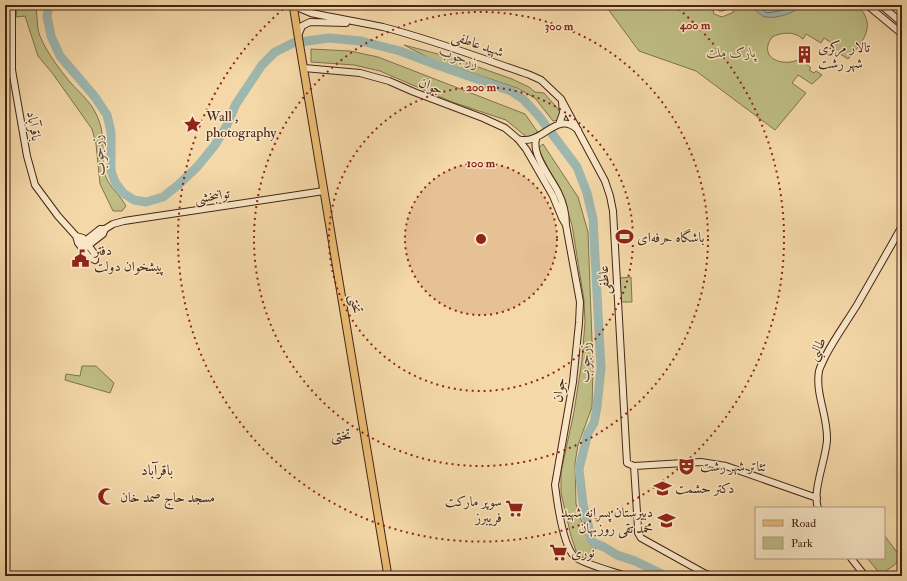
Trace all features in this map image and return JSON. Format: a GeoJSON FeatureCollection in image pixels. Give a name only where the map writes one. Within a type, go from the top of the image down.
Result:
{"type":"FeatureCollection","features":[{"type":"Feature","properties":{"kind":"main road","name":"باقرآباد"},"geometry":{"type":"LineString","coordinates":[[12,5],[12,70],[27,156],[35,185],[58,216],[76,236],[83,238],[84,245]]}},
{"type":"Feature","properties":{"kind":"main road"},"geometry":{"type":"LineString","coordinates":[[867,5],[902,34]]}},
{"type":"Feature","properties":{"kind":"main road"},"geometry":{"type":"LineString","coordinates":[[880,5],[902,23]]}},
{"type":"Feature","properties":{"kind":"main road","name":"شهید عاطفی"},"geometry":{"type":"LineString","coordinates":[[297,6],[311,13],[356,21],[439,44],[530,75],[541,80],[561,99]]}},
{"type":"Feature","properties":{"kind":"main road","name":"تختی"},"geometry":{"type":"LineString","coordinates":[[297,6],[298,36],[388,576]]}},
{"type":"Feature","properties":{"kind":"main road","name":"شهید عاطفی"},"geometry":{"type":"LineString","coordinates":[[298,36],[302,26],[310,22],[352,23],[356,21]]}},
{"type":"Feature","properties":{"kind":"main road","name":"جوان"},"geometry":{"type":"LineString","coordinates":[[304,68],[360,73],[389,81],[414,92],[490,120],[505,128],[526,148],[553,196],[566,225]]}},
{"type":"Feature","properties":{"kind":"main road"},"geometry":{"type":"LineString","coordinates":[[5,75],[12,70]]}},
{"type":"Feature","properties":{"kind":"main road"},"geometry":{"type":"LineString","coordinates":[[518,139],[530,141],[536,139],[559,124],[563,113],[561,99]]}},
{"type":"Feature","properties":{"kind":"main road","name":"عاطفی"},"geometry":{"type":"LineString","coordinates":[[561,99],[605,181],[612,204],[627,463],[634,466]]}},
{"type":"Feature","properties":{"kind":"main road"},"geometry":{"type":"LineString","coordinates":[[559,124],[572,125],[580,132]]}},
{"type":"Feature","properties":{"kind":"main road","name":"جوان"},"geometry":{"type":"LineString","coordinates":[[536,139],[535,151],[559,194],[566,215],[566,225],[580,302],[572,389],[555,485],[565,539],[574,557],[626,576]]}},
{"type":"Feature","properties":{"kind":"main road","name":"توانبخشی"},"geometry":{"type":"LineString","coordinates":[[84,245],[103,234],[106,229],[113,224],[124,221],[324,191]]}},
{"type":"Feature","properties":{"kind":"main road","name":"طالبی"},"geometry":{"type":"LineString","coordinates":[[818,507],[817,490],[827,439],[825,418],[818,382],[819,369],[902,226]]}},
{"type":"Feature","properties":{"kind":"main road"},"geometry":{"type":"LineString","coordinates":[[712,576],[642,538],[638,533],[634,466],[701,462],[726,466],[817,498]]}},
{"type":"Feature","properties":{"kind":"main road"},"geometry":{"type":"LineString","coordinates":[[852,559],[865,576]]}},
{"type":"Feature","properties":{"kind":"green space"},"geometry":{"type":"Polygon","coordinates":[[[19,5],[36,5],[38,30],[47,50],[61,71],[87,100],[97,115],[102,133],[103,164],[105,175],[110,185],[126,206],[122,211],[113,211],[100,184],[96,144],[92,129],[53,74],[38,56],[25,16],[16,17],[19,5]]]}},
{"type":"Feature","properties":{"kind":"green space","name":"پارک ملت"},"geometry":{"type":"Polygon","coordinates":[[[605,5],[712,5],[714,14],[722,17],[734,12],[731,8],[719,11],[717,8],[718,5],[750,5],[758,12],[802,5],[857,5],[867,19],[867,26],[863,40],[848,59],[834,50],[835,49],[832,47],[833,44],[824,38],[821,43],[806,34],[803,39],[799,36],[788,33],[772,37],[768,44],[770,56],[780,62],[793,62],[800,59],[811,68],[809,70],[814,73],[816,71],[822,75],[812,84],[798,75],[792,83],[806,93],[775,130],[696,71],[639,51],[605,5]]]}},
{"type":"Feature","properties":{"kind":"green space"},"geometry":{"type":"Polygon","coordinates":[[[404,45],[453,58],[512,79],[529,87],[535,92],[544,93],[559,110],[561,116],[558,120],[553,121],[535,98],[517,88],[431,59],[404,45]]]}},
{"type":"Feature","properties":{"kind":"green space"},"geometry":{"type":"Polygon","coordinates":[[[311,49],[350,51],[378,57],[525,114],[539,134],[529,139],[506,120],[452,102],[380,71],[354,65],[311,62],[311,49]]]}},
{"type":"Feature","properties":{"kind":"green space"},"geometry":{"type":"Polygon","coordinates":[[[543,144],[578,197],[588,232],[593,368],[592,407],[578,445],[575,463],[576,504],[588,541],[596,548],[586,561],[577,554],[571,536],[561,493],[561,472],[574,412],[582,360],[585,322],[584,300],[572,225],[561,194],[538,148],[543,144]]]}},
{"type":"Feature","properties":{"kind":"green space"},"geometry":{"type":"Polygon","coordinates":[[[631,277],[632,302],[621,302],[620,278],[631,277]]]}},
{"type":"Feature","properties":{"kind":"green space"},"geometry":{"type":"Polygon","coordinates":[[[82,366],[96,366],[114,383],[110,393],[65,380],[66,374],[80,376],[82,366]]]}},
{"type":"Feature","properties":{"kind":"green space"},"geometry":{"type":"Polygon","coordinates":[[[885,536],[902,559],[881,575],[868,559],[885,559],[885,536]]]}},
{"type":"Feature","properties":{"kind":"water"},"geometry":{"type":"Polygon","coordinates":[[[750,5],[802,5],[790,13],[780,16],[766,17],[750,5]]]}},
{"type":"Feature","properties":{"kind":"waterway","name":"زرجوب"},"geometry":{"type":"LineString","coordinates":[[49,5],[47,16],[51,36],[60,56],[95,97],[107,115],[111,132],[111,171],[115,182],[123,193],[134,200],[146,202],[163,197],[197,167],[215,145],[226,127],[236,104],[262,65],[275,52],[293,43],[329,38],[361,41],[400,51],[511,91],[523,99],[538,115],[577,167],[587,193],[593,219],[601,368],[594,423],[588,433],[579,469],[583,504],[591,540],[617,555],[635,561],[666,576]]}},
{"type":"Feature","properties":{"kind":"place","name":"تالار مرکزی شهر رشت"},"geometry":{"type":"Point","coordinates":[805,55]}},
{"type":"Feature","properties":{"kind":"place","name":"Wall , photography"},"geometry":{"type":"Point","coordinates":[193,124]}},
{"type":"Feature","properties":{"kind":"place","name":"باشگاه حرفه‌ای"},"geometry":{"type":"Point","coordinates":[624,237]}},
{"type":"Feature","properties":{"kind":"place","name":"دفتر پیشخوان دولت"},"geometry":{"type":"Point","coordinates":[81,258]}},
{"type":"Feature","properties":{"kind":"place","name":"تئاتر شهر رشت"},"geometry":{"type":"Point","coordinates":[687,466]}},
{"type":"Feature","properties":{"kind":"place","name":"دکتر حشمت"},"geometry":{"type":"Point","coordinates":[662,488]}},
{"type":"Feature","properties":{"kind":"place","name":"مسجد حاج صمد خان"},"geometry":{"type":"Point","coordinates":[107,497]}},
{"type":"Feature","properties":{"kind":"place","name":"سوپر مارکت فریبرز"},"geometry":{"type":"Point","coordinates":[515,509]}},
{"type":"Feature","properties":{"kind":"place","name":"دبیرستان پسرانه شهید محمد تقی روزبهان"},"geometry":{"type":"Point","coordinates":[666,520]}},
{"type":"Feature","properties":{"kind":"place","name":"نوری"},"geometry":{"type":"Point","coordinates":[558,552]}},
{"type":"Feature","properties":{"kind":"district","name":"تختی"},"geometry":{"type":"Point","coordinates":[341,435]}},
{"type":"Feature","properties":{"kind":"district","name":"باقرآباد"},"geometry":{"type":"Point","coordinates":[157,470]}}]}
